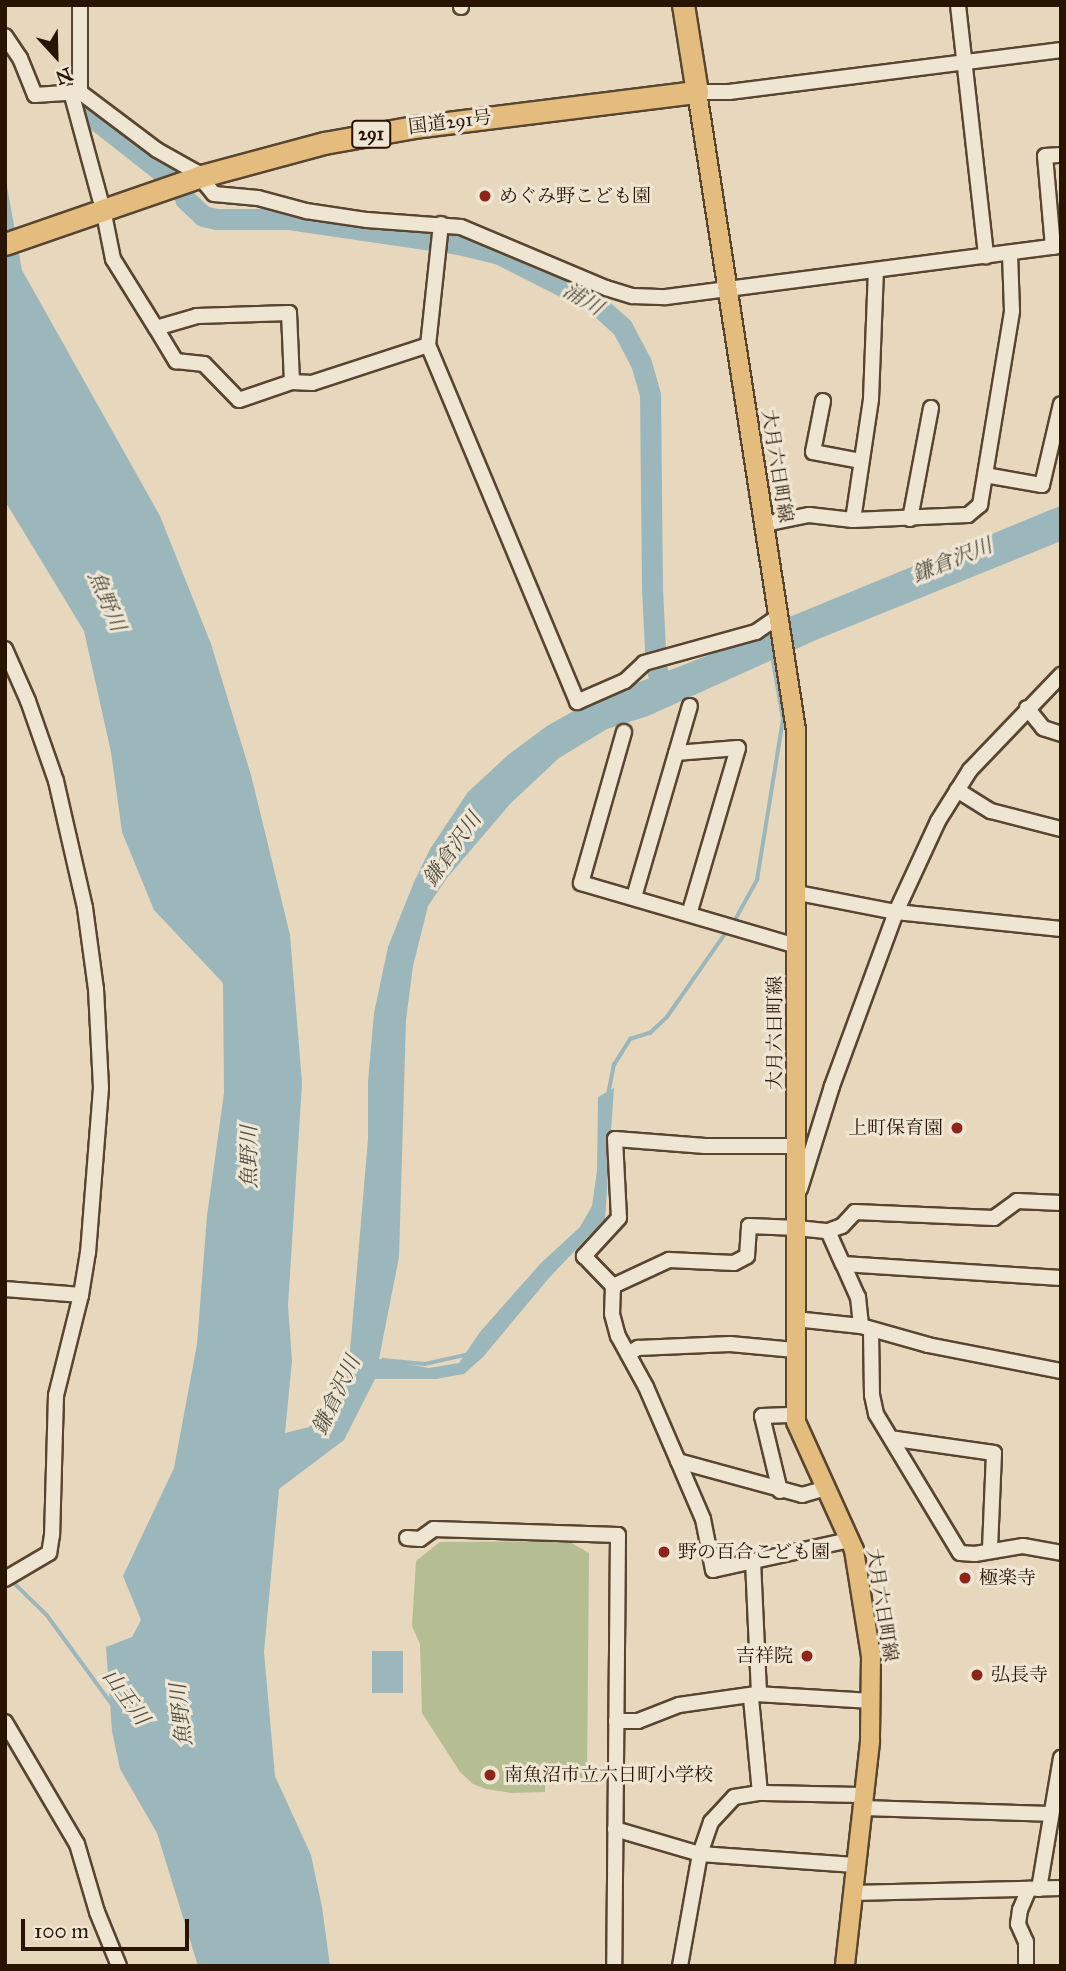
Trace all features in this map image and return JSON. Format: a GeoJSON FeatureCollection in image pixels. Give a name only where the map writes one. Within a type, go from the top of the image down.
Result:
{"type":"FeatureCollection","features":[{"type":"Feature","properties":{"kind":"highway"},"geometry":{"type":"LineString","coordinates":[[683,5],[697,92]]}},
{"type":"Feature","properties":{"kind":"highway","name":"国道291号"},"geometry":{"type":"LineString","coordinates":[[5,244],[198,177],[287,152],[374,133],[697,92]]}},
{"type":"Feature","properties":{"kind":"main road","name":"大月六日町線"},"geometry":{"type":"LineString","coordinates":[[697,92],[765,524],[796,743],[796,1415],[800,1436],[850,1540],[859,1569],[872,1656],[872,1702],[845,1966]]}},
{"type":"Feature","properties":{"kind":"street"},"geometry":{"type":"LineString","coordinates":[[80,5],[75,92],[100,199]]}},
{"type":"Feature","properties":{"kind":"street"},"geometry":{"type":"LineString","coordinates":[[958,5],[986,256]]}},
{"type":"Feature","properties":{"kind":"street"},"geometry":{"type":"LineString","coordinates":[[5,36],[20,58],[35,95],[75,92],[157,150],[197,172],[198,177],[214,194],[258,198],[306,211],[367,220],[441,224],[490,237],[606,288],[633,296],[666,298],[1057,246],[1045,156],[1061,155]]}},
{"type":"Feature","properties":{"kind":"street"},"geometry":{"type":"LineString","coordinates":[[697,92],[729,92],[1061,50]]}},
{"type":"Feature","properties":{"kind":"street"},"geometry":{"type":"LineString","coordinates":[[104,219],[113,258],[176,361],[204,364],[239,400],[292,382],[312,383],[428,345]]}},
{"type":"Feature","properties":{"kind":"street"},"geometry":{"type":"LineString","coordinates":[[441,224],[428,345],[577,702],[625,681],[644,663],[755,632],[779,617]]}},
{"type":"Feature","properties":{"kind":"street"},"geometry":{"type":"LineString","coordinates":[[765,524],[809,515],[853,520],[968,515],[980,505],[1012,311],[1010,253]]}},
{"type":"Feature","properties":{"kind":"street"},"geometry":{"type":"LineString","coordinates":[[853,520],[871,399],[876,270]]}},
{"type":"Feature","properties":{"kind":"street"},"geometry":{"type":"LineString","coordinates":[[156,328],[197,316],[289,313],[292,382]]}},
{"type":"Feature","properties":{"kind":"street"},"geometry":{"type":"LineString","coordinates":[[824,401],[813,452],[860,461]]}},
{"type":"Feature","properties":{"kind":"street"},"geometry":{"type":"LineString","coordinates":[[985,475],[1042,485],[1061,404]]}},
{"type":"Feature","properties":{"kind":"street"},"geometry":{"type":"LineString","coordinates":[[910,519],[931,408]]}},
{"type":"Feature","properties":{"kind":"street"},"geometry":{"type":"LineString","coordinates":[[5,649],[28,701],[56,781],[85,908],[96,989],[101,1088],[96,1167],[81,1295],[56,1395],[49,1553],[5,1579]]}},
{"type":"Feature","properties":{"kind":"street"},"geometry":{"type":"LineString","coordinates":[[796,1204],[809,1154],[896,912],[938,821],[970,770],[1027,708],[1061,676]]}},
{"type":"Feature","properties":{"kind":"street"},"geometry":{"type":"LineString","coordinates":[[634,897],[690,706]]}},
{"type":"Feature","properties":{"kind":"street"},"geometry":{"type":"LineString","coordinates":[[1027,708],[1043,728],[1061,734]]}},
{"type":"Feature","properties":{"kind":"street"},"geometry":{"type":"LineString","coordinates":[[624,732],[581,883],[797,946]]}},
{"type":"Feature","properties":{"kind":"street"},"geometry":{"type":"LineString","coordinates":[[676,753],[738,748],[689,914]]}},
{"type":"Feature","properties":{"kind":"street"},"geometry":{"type":"LineString","coordinates":[[957,790],[991,811],[1061,828]]}},
{"type":"Feature","properties":{"kind":"street"},"geometry":{"type":"LineString","coordinates":[[798,893],[896,912],[1061,929]]}},
{"type":"Feature","properties":{"kind":"street"},"geometry":{"type":"LineString","coordinates":[[795,1146],[705,1146],[615,1139],[619,1218],[584,1256],[613,1286],[612,1314],[703,1519],[713,1570],[850,1540]]}},
{"type":"Feature","properties":{"kind":"street"},"geometry":{"type":"LineString","coordinates":[[613,1286],[669,1260],[734,1263],[747,1256],[749,1226],[828,1231],[842,1226],[856,1212],[994,1218],[1017,1201],[1061,1203]]}},
{"type":"Feature","properties":{"kind":"street"},"geometry":{"type":"LineString","coordinates":[[828,1231],[858,1297],[866,1328],[876,1414],[960,1553],[975,1554],[1023,1546],[1061,1553]]}},
{"type":"Feature","properties":{"kind":"street"},"geometry":{"type":"LineString","coordinates":[[843,1264],[1061,1278]]}},
{"type":"Feature","properties":{"kind":"street"},"geometry":{"type":"LineString","coordinates":[[5,1289],[81,1295]]}},
{"type":"Feature","properties":{"kind":"street"},"geometry":{"type":"LineString","coordinates":[[795,1319],[866,1328],[1061,1371]]}},
{"type":"Feature","properties":{"kind":"street"},"geometry":{"type":"LineString","coordinates":[[628,1354],[638,1348],[730,1343],[795,1350]]}},
{"type":"Feature","properties":{"kind":"street"},"geometry":{"type":"LineString","coordinates":[[780,1491],[762,1416],[796,1415]]}},
{"type":"Feature","properties":{"kind":"street"},"geometry":{"type":"LineString","coordinates":[[893,1441],[896,1439],[994,1452],[990,1550]]}},
{"type":"Feature","properties":{"kind":"street"},"geometry":{"type":"LineString","coordinates":[[678,1461],[780,1491],[802,1495],[826,1488]]}},
{"type":"Feature","properties":{"kind":"street"},"geometry":{"type":"LineString","coordinates":[[407,1538],[420,1539],[434,1529],[618,1535],[614,1966]]}},
{"type":"Feature","properties":{"kind":"street"},"geometry":{"type":"LineString","coordinates":[[753,1561],[759,1692],[751,1698],[760,1793]]}},
{"type":"Feature","properties":{"kind":"street"},"geometry":{"type":"LineString","coordinates":[[616,1721],[638,1721],[679,1705],[756,1694],[872,1702]]}},
{"type":"Feature","properties":{"kind":"street"},"geometry":{"type":"LineString","coordinates":[[5,1722],[77,1844],[97,1912],[119,1966]]}},
{"type":"Feature","properties":{"kind":"street"},"geometry":{"type":"LineString","coordinates":[[1026,1966],[1026,1942],[1018,1924],[1020,1910],[1034,1889],[1053,1840],[1050,1814],[1061,1758]]}},
{"type":"Feature","properties":{"kind":"street"},"geometry":{"type":"LineString","coordinates":[[680,1966],[701,1854],[712,1822],[734,1797],[760,1793],[1050,1814]]}},
{"type":"Feature","properties":{"kind":"street"},"geometry":{"type":"LineString","coordinates":[[615,1829],[701,1854],[855,1865]]}},
{"type":"Feature","properties":{"kind":"street"},"geometry":{"type":"LineString","coordinates":[[852,1893],[1061,1888]]}},
{"type":"Feature","properties":{"kind":"green space"},"geometry":{"type":"Polygon","coordinates":[[[568,1541],[589,1553],[587,1778],[545,1778],[545,1792],[511,1793],[486,1789],[473,1784],[460,1772],[422,1713],[420,1644],[412,1626],[416,1561],[440,1542],[568,1541]]]}},
{"type":"Feature","properties":{"kind":"water","name":"魚野川"},"geometry":{"type":"Polygon","coordinates":[[[5,175],[22,270],[160,516],[211,644],[251,775],[290,935],[302,1083],[288,1306],[292,1361],[285,1433],[309,1427],[335,1397],[349,1363],[368,1139],[368,1082],[374,1013],[388,947],[414,882],[430,849],[468,792],[508,755],[547,726],[593,700],[745,641],[808,625],[1021,537],[1061,517],[1061,541],[816,640],[648,716],[607,729],[559,758],[510,804],[447,878],[428,906],[413,966],[406,1020],[399,1257],[379,1359],[429,1368],[459,1363],[480,1332],[541,1263],[580,1227],[592,1206],[597,1171],[598,1097],[614,1088],[605,1219],[549,1278],[483,1357],[464,1374],[436,1379],[375,1379],[344,1440],[279,1489],[264,1652],[275,1776],[311,1855],[330,1966],[198,1966],[157,1833],[120,1769],[112,1731],[106,1647],[132,1637],[141,1620],[123,1576],[174,1468],[197,1344],[207,1216],[224,1093],[223,983],[154,910],[122,832],[111,752],[84,631],[5,501],[5,175]]]}},
{"type":"Feature","properties":{"kind":"water"},"geometry":{"type":"Polygon","coordinates":[[[372,1651],[403,1651],[403,1693],[372,1693],[372,1651]]]}},
{"type":"Feature","properties":{"kind":"waterway","name":"浦川"},"geometry":{"type":"LineString","coordinates":[[91,116],[167,176]]}},
{"type":"Feature","properties":{"kind":"waterway","name":"浦川"},"geometry":{"type":"LineString","coordinates":[[185,199],[203,216],[217,219],[289,219],[459,244],[499,254],[594,302],[622,327],[641,363],[650,395],[652,589],[656,667],[664,691]]}},
{"type":"Feature","properties":{"kind":"waterway","name":"鎌倉沢川"},"geometry":{"type":"LineString","coordinates":[[744,652],[769,636],[1061,516]]}},
{"type":"Feature","properties":{"kind":"waterway"},"geometry":{"type":"LineString","coordinates":[[734,922],[757,880],[783,719],[772,655]]}},
{"type":"Feature","properties":{"kind":"waterway"},"geometry":{"type":"LineString","coordinates":[[608,1095],[614,1065],[630,1039],[650,1033],[667,1017],[727,931]]}},
{"type":"Feature","properties":{"kind":"waterway"},"geometry":{"type":"LineString","coordinates":[[383,1360],[425,1364],[465,1355]]}},
{"type":"Feature","properties":{"kind":"waterway","name":"山王川"},"geometry":{"type":"LineString","coordinates":[[11,1580],[47,1615],[112,1704]]}},
{"type":"Feature","properties":{"kind":"place","name":"めぐみ野こども園"},"geometry":{"type":"Point","coordinates":[485,196]}},
{"type":"Feature","properties":{"kind":"place","name":"上町保育園"},"geometry":{"type":"Point","coordinates":[957,1128]}},
{"type":"Feature","properties":{"kind":"place","name":"野の百合こども園"},"geometry":{"type":"Point","coordinates":[664,1552]}},
{"type":"Feature","properties":{"kind":"place","name":"極楽寺"},"geometry":{"type":"Point","coordinates":[965,1578]}},
{"type":"Feature","properties":{"kind":"place","name":"吉祥院"},"geometry":{"type":"Point","coordinates":[807,1656]}},
{"type":"Feature","properties":{"kind":"place","name":"弘長寺"},"geometry":{"type":"Point","coordinates":[977,1675]}},
{"type":"Feature","properties":{"kind":"place","name":"南魚沼市立六日町小学校"},"geometry":{"type":"Point","coordinates":[490,1775]}}]}
